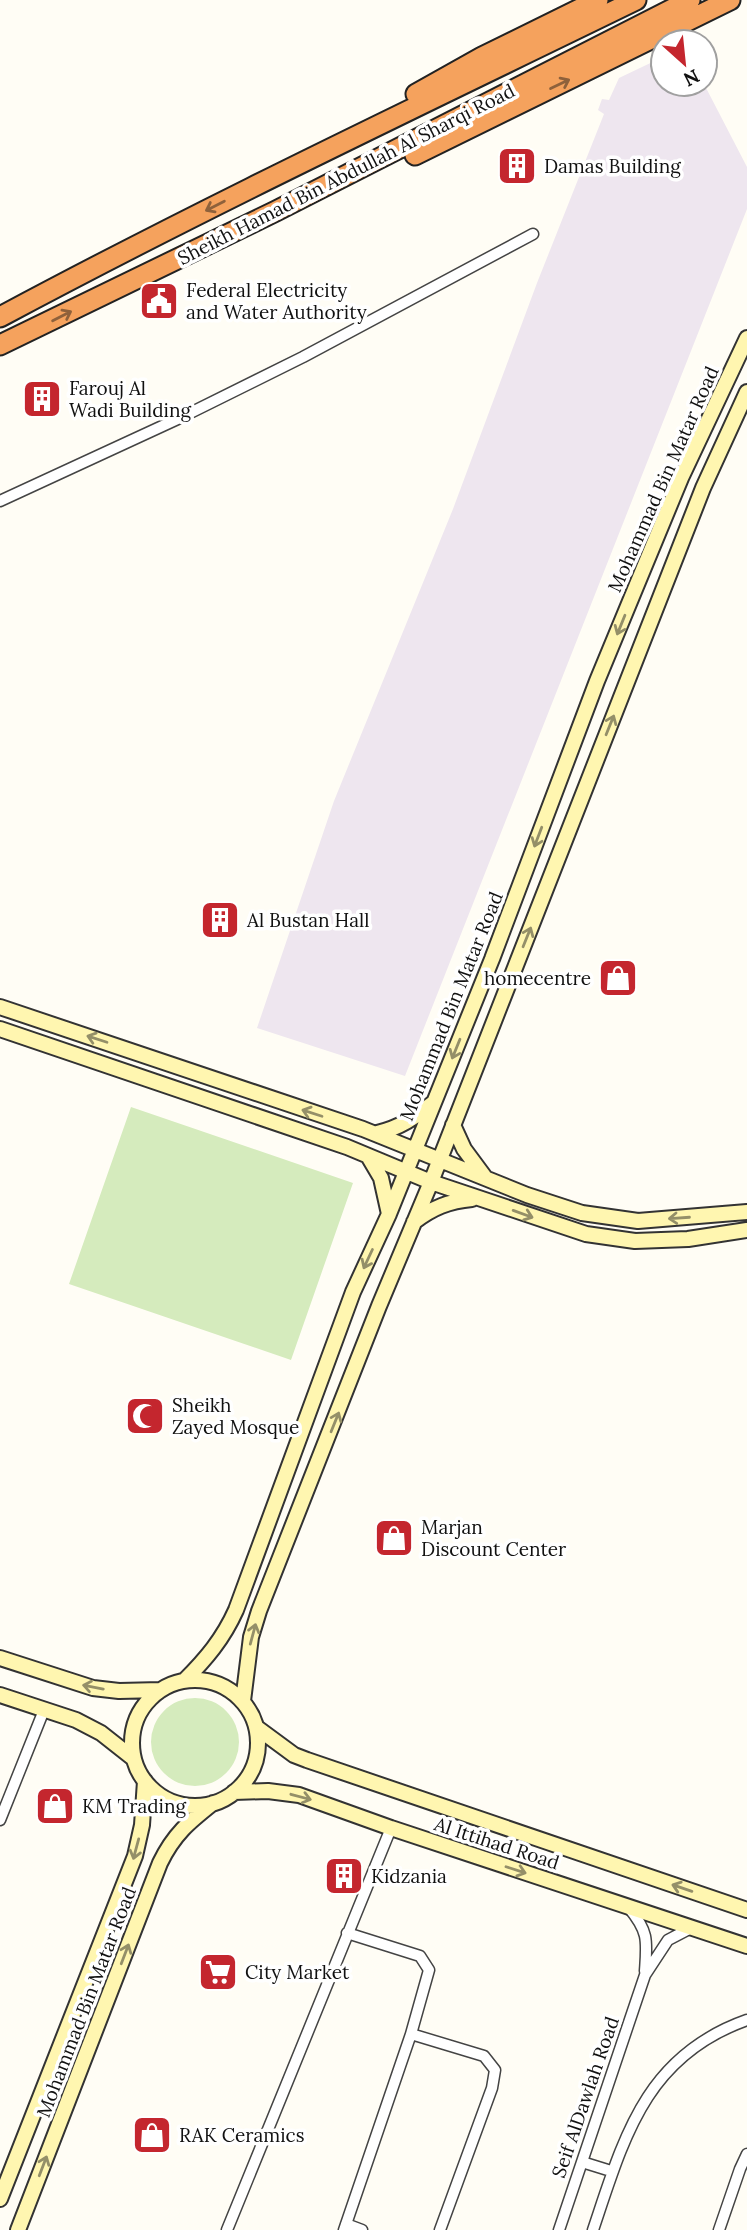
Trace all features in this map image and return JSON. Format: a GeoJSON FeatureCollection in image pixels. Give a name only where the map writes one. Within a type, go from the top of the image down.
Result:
{"type":"FeatureCollection","features":[{"type":"Feature","properties":{"kind":"highway","name":"Sheikh Hamad Bin Abdullah Al Sharqi Road"},"geometry":{"type":"LineString","coordinates":[[0,317],[276,175],[636,0]]}},
{"type":"Feature","properties":{"kind":"highway","name":"Sheikh Hamad Bin Abdullah Al Sharqi Road"},"geometry":{"type":"LineString","coordinates":[[0,345],[232,233],[690,0]]}},
{"type":"Feature","properties":{"kind":"highway"},"geometry":{"type":"LineString","coordinates":[[232,233],[254,231],[319,201],[730,0]]}},
{"type":"Feature","properties":{"kind":"highway"},"geometry":{"type":"LineString","coordinates":[[276,175],[339,136],[482,57],[591,2]]}},
{"type":"Feature","properties":{"kind":"street"},"geometry":{"type":"LineString","coordinates":[[0,501],[182,417],[303,357],[533,234]]}},
{"type":"Feature","properties":{"kind":"street","name":"Mohammad Bin Matar Road"},"geometry":{"type":"LineString","coordinates":[[184,1681],[213,1651],[236,1610],[353,1292],[389,1214],[434,1102],[597,681],[681,478],[747,338]]}},
{"type":"Feature","properties":{"kind":"street"},"geometry":{"type":"LineString","coordinates":[[243,1701],[251,1637],[259,1611],[431,1182],[703,488],[747,392]]}},
{"type":"Feature","properties":{"kind":"street"},"geometry":{"type":"LineString","coordinates":[[0,1007],[377,1133],[488,1180],[582,1213],[638,1221],[747,1212]]}},
{"type":"Feature","properties":{"kind":"street"},"geometry":{"type":"LineString","coordinates":[[0,1029],[200,1096],[367,1155],[431,1182],[586,1234],[635,1241],[688,1239],[747,1230]]}},
{"type":"Feature","properties":{"kind":"street"},"geometry":{"type":"LineString","coordinates":[[200,1096],[218,1092],[217,1080]]}},
{"type":"Feature","properties":{"kind":"street"},"geometry":{"type":"LineString","coordinates":[[377,1133],[407,1123],[434,1102]]}},
{"type":"Feature","properties":{"kind":"street"},"geometry":{"type":"LineString","coordinates":[[453,1125],[464,1149],[488,1180]]}},
{"type":"Feature","properties":{"kind":"street"},"geometry":{"type":"LineString","coordinates":[[367,1155],[382,1178],[389,1214]]}},
{"type":"Feature","properties":{"kind":"street"},"geometry":{"type":"LineString","coordinates":[[413,1223],[447,1203],[479,1198]]}},
{"type":"Feature","properties":{"kind":"street"},"geometry":{"type":"LineString","coordinates":[[0,1658],[93,1688],[161,1690]]}},
{"type":"Feature","properties":{"kind":"street"},"geometry":{"type":"LineString","coordinates":[[184,1681],[210,1681],[222,1686],[243,1701],[256,1727],[258,1741],[252,1770],[233,1792],[213,1803],[198,1805],[175,1802],[155,1792],[145,1781],[134,1759],[132,1733],[136,1720],[150,1698],[161,1690],[184,1681]]}},
{"type":"Feature","properties":{"kind":"street"},"geometry":{"type":"LineString","coordinates":[[0,1695],[76,1720],[94,1729],[134,1759]]}},
{"type":"Feature","properties":{"kind":"street"},"geometry":{"type":"LineString","coordinates":[[0,1819],[44,1710]]}},
{"type":"Feature","properties":{"kind":"street","name":"Al Ittihad Road"},"geometry":{"type":"LineString","coordinates":[[256,1727],[294,1755],[307,1760],[747,1910]]}},
{"type":"Feature","properties":{"kind":"street","name":"Mohammad Bin Matar Road"},"geometry":{"type":"LineString","coordinates":[[0,2199],[135,1856],[140,1835],[145,1781]]}},
{"type":"Feature","properties":{"kind":"street","name":"Al Ittihad Road"},"geometry":{"type":"LineString","coordinates":[[233,1792],[268,1791],[299,1795],[747,1947]]}},
{"type":"Feature","properties":{"kind":"street","name":"Mohammad Bin Matar Road"},"geometry":{"type":"LineString","coordinates":[[18,2230],[160,1863],[181,1828],[213,1803]]}},
{"type":"Feature","properties":{"kind":"street"},"geometry":{"type":"LineString","coordinates":[[227,2230],[391,1828]]}},
{"type":"Feature","properties":{"kind":"street","name":"Seif AlDawlah Road"},"geometry":{"type":"LineString","coordinates":[[559,2230],[645,1975],[648,1939],[628,1906]]}},
{"type":"Feature","properties":{"kind":"street","name":"Seif AlDawlah Road"},"geometry":{"type":"LineString","coordinates":[[645,1975],[668,1940],[691,1927]]}},
{"type":"Feature","properties":{"kind":"street"},"geometry":{"type":"LineString","coordinates":[[347,1933],[419,1956],[429,1970],[411,2034],[345,2227],[362,2230]]}},
{"type":"Feature","properties":{"kind":"street"},"geometry":{"type":"LineString","coordinates":[[593,2230],[611,2171],[636,2115],[682,2056],[705,2038],[747,2020]]}},
{"type":"Feature","properties":{"kind":"street"},"geometry":{"type":"LineString","coordinates":[[411,2034],[484,2056],[495,2070],[492,2088],[440,2230]]}},
{"type":"Feature","properties":{"kind":"street"},"geometry":{"type":"LineString","coordinates":[[719,2230],[747,2154]]}},
{"type":"Feature","properties":{"kind":"street"},"geometry":{"type":"LineString","coordinates":[[582,2162],[611,2171]]}},
{"type":"Feature","properties":{"kind":"shaded area"},"geometry":{"type":"Polygon","coordinates":[[[649,64],[649,98],[711,98],[747,167],[747,209],[405,1076],[257,1028],[334,801],[453,509],[537,283],[604,114],[598,110],[602,99],[609,100],[619,78],[649,64]]]}},
{"type":"Feature","properties":{"kind":"green space"},"geometry":{"type":"Polygon","coordinates":[[[131,1107],[353,1183],[291,1360],[69,1284],[131,1107]]]}},
{"type":"Feature","properties":{"kind":"green space"},"geometry":{"type":"Polygon","coordinates":[[[195,1698],[212,1701],[226,1711],[236,1725],[239,1742],[236,1759],[226,1773],[212,1783],[195,1786],[178,1783],[164,1773],[154,1759],[151,1742],[154,1725],[164,1711],[178,1701],[195,1698]]]}},
{"type":"Feature","properties":{"kind":"place","name":"Damas Building"},"geometry":{"type":"Point","coordinates":[517,166]}},
{"type":"Feature","properties":{"kind":"place","name":"Federal Electricity and Water Authority"},"geometry":{"type":"Point","coordinates":[159,301]}},
{"type":"Feature","properties":{"kind":"place","name":"Farouj Al Wadi Building"},"geometry":{"type":"Point","coordinates":[42,399]}},
{"type":"Feature","properties":{"kind":"place","name":"Al Bustan Hall"},"geometry":{"type":"Point","coordinates":[220,920]}},
{"type":"Feature","properties":{"kind":"place","name":"homecentre"},"geometry":{"type":"Point","coordinates":[618,978]}},
{"type":"Feature","properties":{"kind":"place","name":"Sheikh Zayed Mosque"},"geometry":{"type":"Point","coordinates":[145,1416]}},
{"type":"Feature","properties":{"kind":"place","name":"Marjan Discount Center"},"geometry":{"type":"Point","coordinates":[394,1538]}},
{"type":"Feature","properties":{"kind":"place","name":"KM Trading"},"geometry":{"type":"Point","coordinates":[55,1806]}},
{"type":"Feature","properties":{"kind":"place","name":"Kidzania"},"geometry":{"type":"Point","coordinates":[344,1876]}},
{"type":"Feature","properties":{"kind":"place","name":"City Market"},"geometry":{"type":"Point","coordinates":[218,1972]}},
{"type":"Feature","properties":{"kind":"place","name":"RAK Ceramics"},"geometry":{"type":"Point","coordinates":[152,2135]}}]}
